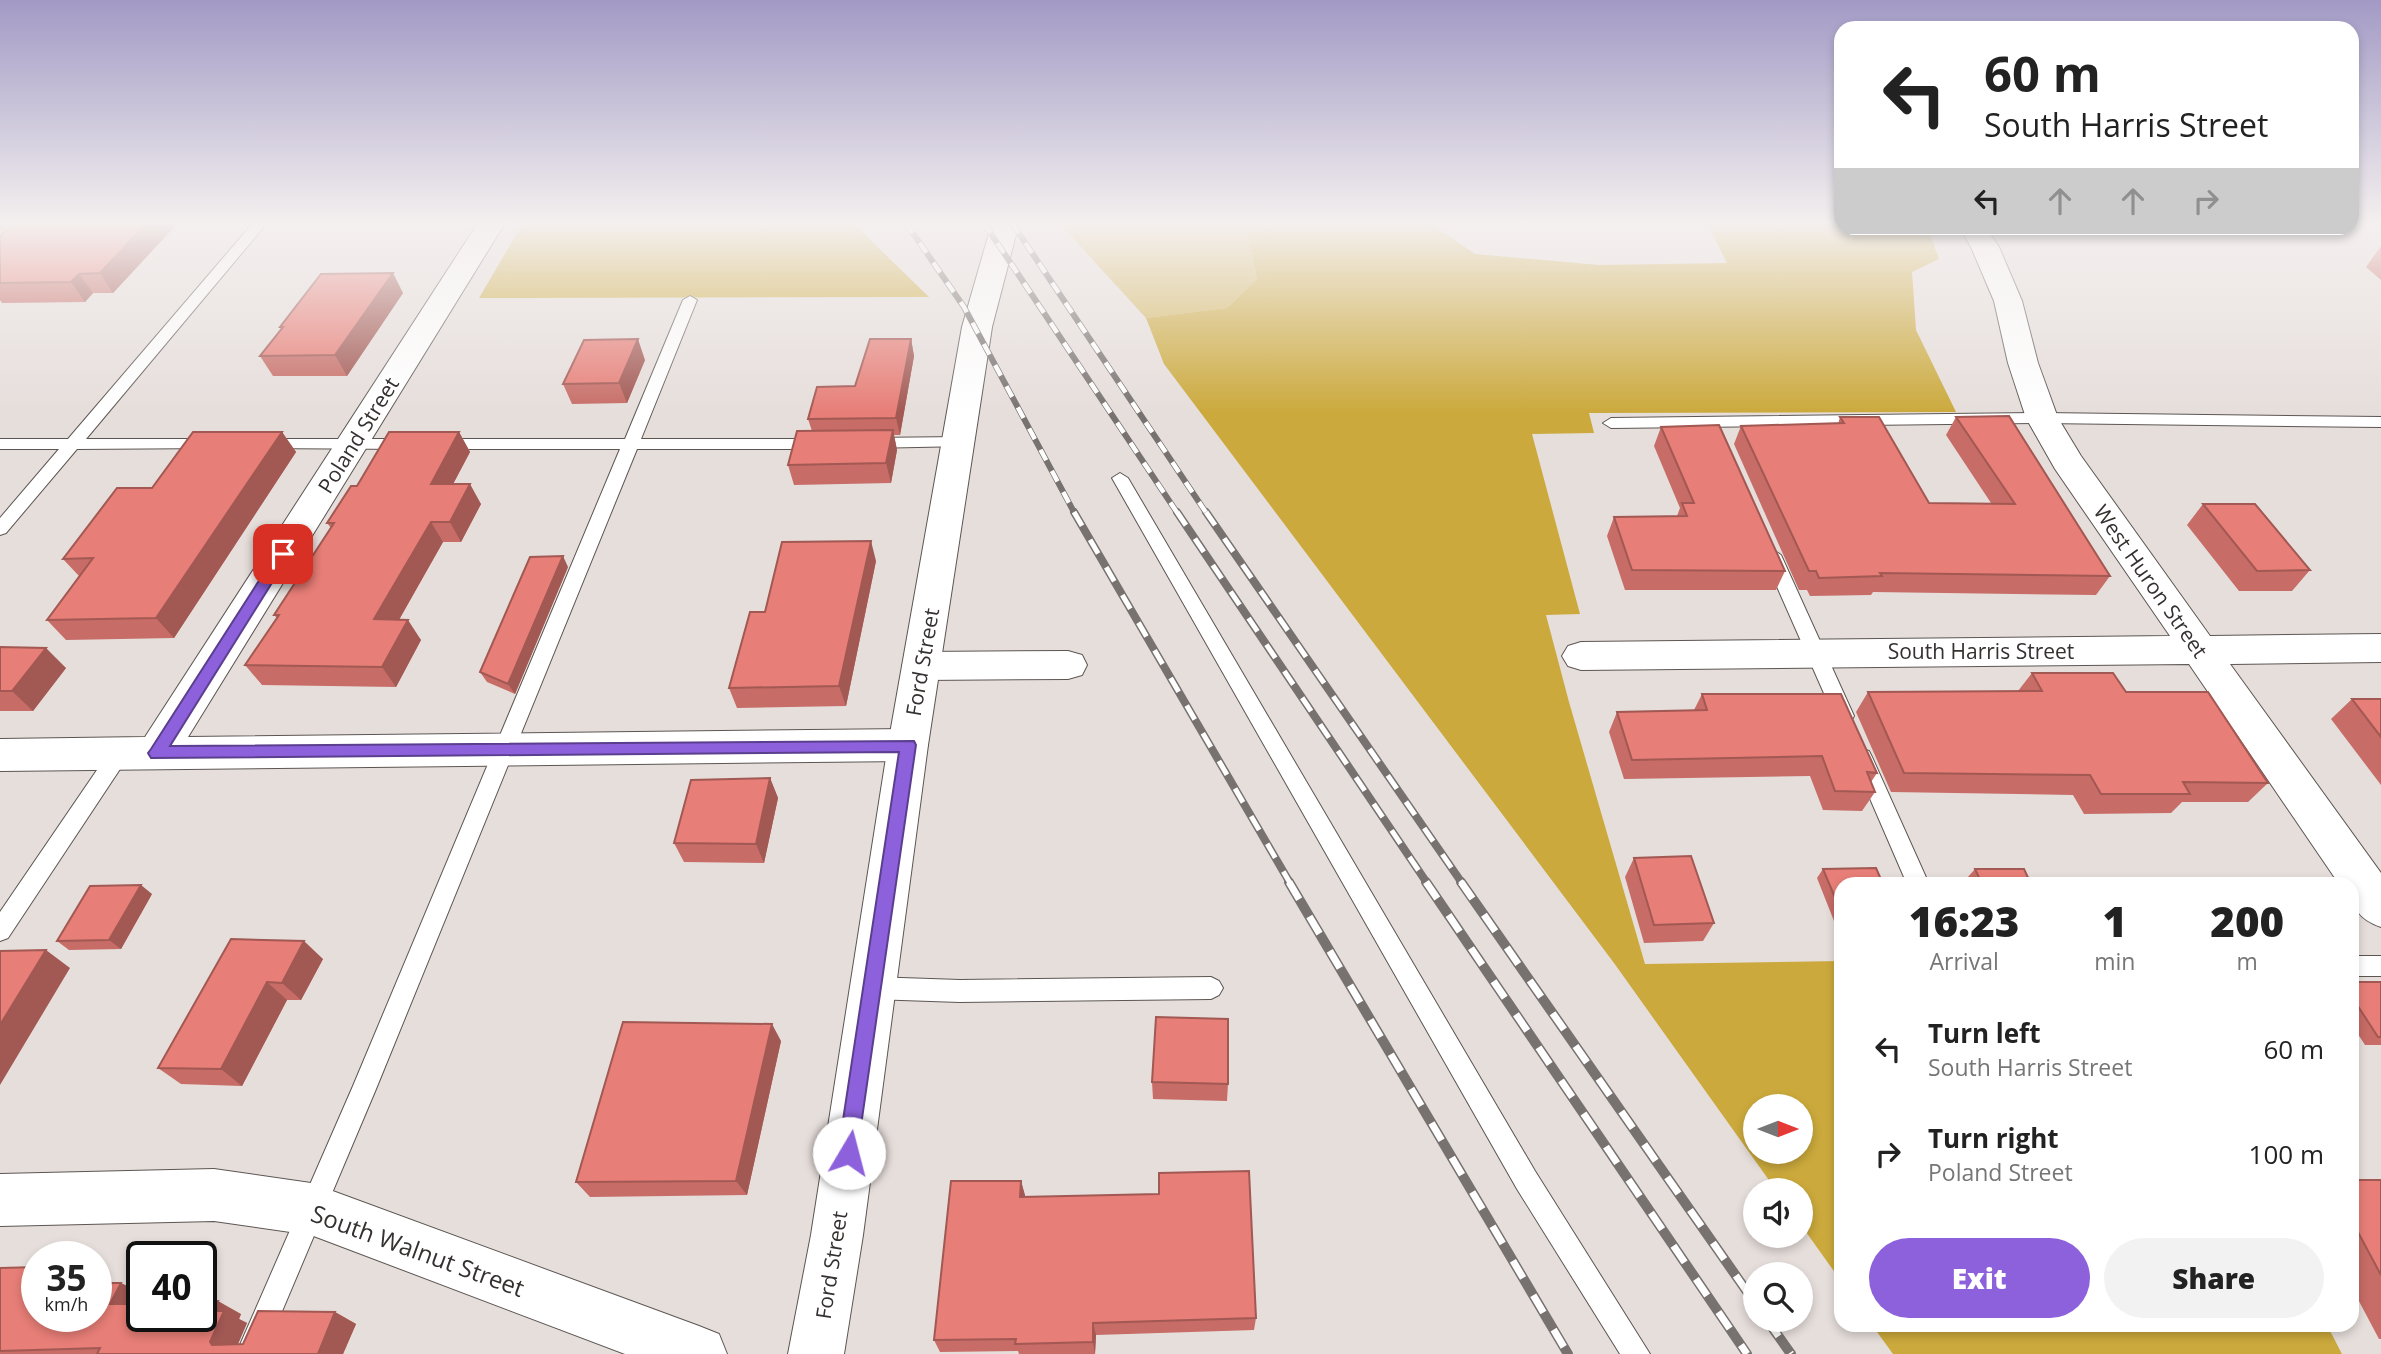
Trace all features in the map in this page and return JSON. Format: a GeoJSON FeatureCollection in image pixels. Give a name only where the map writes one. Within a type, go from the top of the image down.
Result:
{"type":"FeatureCollection","features":[{"type":"Feature","properties":{"kind":"street","name":"Poland Street"},"geometry":{"type":"LineString","coordinates":[[138,753],[353,444],[452,286]]}},
{"type":"Feature","properties":{"kind":"street","name":"Ford Street"},"geometry":{"type":"LineString","coordinates":[[816,1354],[838,1235],[871,988],[908,745],[977,327],[988,286]]}},
{"type":"Feature","properties":{"kind":"street","name":"West Huron Street"},"geometry":{"type":"LineString","coordinates":[[2002,286],[2042,418],[2067,461],[2381,908]]}},
{"type":"Feature","properties":{"kind":"street","name":"South Harris Street"},"geometry":{"type":"LineString","coordinates":[[1581,656],[2381,648]]}},
{"type":"Feature","properties":{"kind":"street"},"geometry":{"type":"LineString","coordinates":[[921,666],[1069,665]]}},
{"type":"Feature","properties":{"kind":"street"},"geometry":{"type":"LineString","coordinates":[[0,755],[908,745]]}},
{"type":"Feature","properties":{"kind":"street","name":"South Walnut Street"},"geometry":{"type":"LineString","coordinates":[[0,1200],[214,1195],[311,1209],[699,1354]]}},
{"type":"Feature","properties":{"kind":"lane"},"geometry":{"type":"LineString","coordinates":[[0,529],[207,286]]}},
{"type":"Feature","properties":{"kind":"lane"},"geometry":{"type":"LineString","coordinates":[[250,1354],[364,1089],[690,299]]}},
{"type":"Feature","properties":{"kind":"lane"},"geometry":{"type":"LineString","coordinates":[[1611,423],[2042,418],[2380,423]]}},
{"type":"Feature","properties":{"kind":"lane"},"geometry":{"type":"LineString","coordinates":[[1712,421],[1723,446]]}},
{"type":"Feature","properties":{"kind":"lane"},"geometry":{"type":"LineString","coordinates":[[246,444],[960,442]]}},
{"type":"Feature","properties":{"kind":"lane"},"geometry":{"type":"LineString","coordinates":[[0,444],[219,444]]}},
{"type":"Feature","properties":{"kind":"lane"},"geometry":{"type":"LineString","coordinates":[[1120,478],[1526,1180],[1636,1354]]}},
{"type":"Feature","properties":{"kind":"lane"},"geometry":{"type":"LineString","coordinates":[[1767,543],[1915,877]]}},
{"type":"Feature","properties":{"kind":"lane"},"geometry":{"type":"LineString","coordinates":[[0,931],[138,753]]}},
{"type":"Feature","properties":{"kind":"lane"},"geometry":{"type":"LineString","coordinates":[[2359,966],[2381,966]]}},
{"type":"Feature","properties":{"kind":"lane"},"geometry":{"type":"LineString","coordinates":[[871,988],[960,991],[1211,988]]}},
{"type":"Feature","properties":{"kind":"shaded area"},"geometry":{"type":"Polygon","coordinates":[[[486,286],[918,286],[929,297],[479,298],[486,286]]]}},
{"type":"Feature","properties":{"kind":"shaded area"},"geometry":{"type":"Polygon","coordinates":[[[1117,286],[1250,286],[1227,308],[1146,318],[1117,286]]]}},
{"type":"Feature","properties":{"kind":"shaded area"},"geometry":{"type":"Polygon","coordinates":[[[1250,286],[1913,286],[1916,330],[1956,412],[1589,413],[1594,433],[1532,434],[1580,614],[1546,615],[1645,964],[1834,961],[1834,1271],[1813,1242],[1813,1178],[1767,1178],[1757,1164],[1813,1164],[1813,1094],[1743,1094],[1743,1144],[1614,963],[1164,364],[1146,318],[1227,308],[1250,286]]]}},
{"type":"Feature","properties":{"kind":"shaded area"},"geometry":{"type":"Polygon","coordinates":[[[1877,1332],[2331,1332],[2342,1354],[1893,1354],[1877,1332]]]}},
{"type":"Feature","properties":{"kind":"building"},"geometry":{"type":"Polygon","coordinates":[[[312,286],[384,286],[335,355],[260,356],[283,327],[280,327],[312,286]]]}},
{"type":"Feature","properties":{"kind":"building"},"geometry":{"type":"Polygon","coordinates":[[[638,339],[619,383],[563,384],[584,340],[638,339]]]}},
{"type":"Feature","properties":{"kind":"building"},"geometry":{"type":"Polygon","coordinates":[[[870,339],[911,339],[896,418],[808,419],[817,387],[855,386],[870,339]]]}},
{"type":"Feature","properties":{"kind":"building"},"geometry":{"type":"Polygon","coordinates":[[[2009,416],[2110,576],[1880,573],[1882,576],[1819,578],[1816,571],[1809,571],[1741,426],[1844,423],[1840,417],[1879,417],[1929,503],[2015,504],[1956,417],[2009,416]]]}},
{"type":"Feature","properties":{"kind":"building"},"geometry":{"type":"Polygon","coordinates":[[[1719,425],[1785,571],[1632,570],[1614,517],[1687,516],[1682,503],[1694,503],[1661,427],[1719,425]]]}},
{"type":"Feature","properties":{"kind":"building"},"geometry":{"type":"Polygon","coordinates":[[[893,430],[886,463],[788,465],[797,431],[893,430]]]}},
{"type":"Feature","properties":{"kind":"building"},"geometry":{"type":"Polygon","coordinates":[[[193,432],[282,432],[156,618],[47,620],[93,558],[63,559],[117,488],[152,488],[193,432]]]}},
{"type":"Feature","properties":{"kind":"building"},"geometry":{"type":"Polygon","coordinates":[[[389,432],[459,432],[431,484],[470,484],[450,522],[431,522],[374,619],[408,620],[382,667],[245,665],[279,615],[274,615],[334,523],[327,523],[351,486],[357,486],[389,432]]]}},
{"type":"Feature","properties":{"kind":"building"},"geometry":{"type":"Polygon","coordinates":[[[2203,504],[2255,504],[2310,570],[2257,571],[2203,504]]]}},
{"type":"Feature","properties":{"kind":"building"},"geometry":{"type":"Polygon","coordinates":[[[871,541],[839,686],[729,688],[750,612],[765,612],[782,542],[871,541]]]}},
{"type":"Feature","properties":{"kind":"building"},"geometry":{"type":"Polygon","coordinates":[[[563,556],[508,684],[480,672],[530,557],[563,556]]]}},
{"type":"Feature","properties":{"kind":"building"},"geometry":{"type":"Polygon","coordinates":[[[0,647],[46,648],[12,691],[0,691],[0,647]]]}},
{"type":"Feature","properties":{"kind":"building"},"geometry":{"type":"Polygon","coordinates":[[[2032,673],[2113,673],[2126,692],[2208,692],[2268,783],[2183,782],[2190,794],[2101,794],[2090,775],[1904,773],[1868,692],[2042,691],[2032,673]]]}},
{"type":"Feature","properties":{"kind":"building"},"geometry":{"type":"Polygon","coordinates":[[[1702,694],[1841,694],[1877,773],[1867,772],[1875,792],[1835,791],[1822,756],[1632,760],[1617,712],[1707,710],[1702,694]]]}},
{"type":"Feature","properties":{"kind":"building"},"geometry":{"type":"Polygon","coordinates":[[[2352,699],[2381,699],[2381,737],[2352,699]]]}},
{"type":"Feature","properties":{"kind":"building"},"geometry":{"type":"Polygon","coordinates":[[[770,778],[756,844],[674,843],[691,780],[770,778]]]}},
{"type":"Feature","properties":{"kind":"building"},"geometry":{"type":"Polygon","coordinates":[[[1691,856],[1714,923],[1654,925],[1634,858],[1691,856]]]}},
{"type":"Feature","properties":{"kind":"building"},"geometry":{"type":"Polygon","coordinates":[[[1876,868],[1880,877],[1834,877],[1834,895],[1823,869],[1876,868]]]}},
{"type":"Feature","properties":{"kind":"building"},"geometry":{"type":"Polygon","coordinates":[[[1975,869],[2024,869],[2028,877],[1979,877],[1975,869]]]}},
{"type":"Feature","properties":{"kind":"building"},"geometry":{"type":"Polygon","coordinates":[[[141,885],[109,940],[57,941],[90,886],[141,885]]]}},
{"type":"Feature","properties":{"kind":"building"},"geometry":{"type":"Polygon","coordinates":[[[231,939],[304,941],[282,983],[267,982],[221,1069],[158,1068],[231,939]]]}},
{"type":"Feature","properties":{"kind":"building"},"geometry":{"type":"Polygon","coordinates":[[[46,950],[0,1025],[0,951],[46,950]]]}},
{"type":"Feature","properties":{"kind":"building"},"geometry":{"type":"Polygon","coordinates":[[[2359,982],[2381,982],[2381,1037],[2378,1037],[2359,1008],[2359,982]]]}},
{"type":"Feature","properties":{"kind":"building"},"geometry":{"type":"Polygon","coordinates":[[[1156,1017],[1228,1019],[1228,1084],[1152,1082],[1156,1017]]]}},
{"type":"Feature","properties":{"kind":"building"},"geometry":{"type":"Polygon","coordinates":[[[623,1022],[772,1024],[736,1181],[576,1182],[623,1022]]]}},
{"type":"Feature","properties":{"kind":"building"},"geometry":{"type":"Polygon","coordinates":[[[1249,1171],[1256,1318],[1093,1323],[1093,1342],[1015,1344],[1016,1339],[934,1340],[951,1181],[1021,1181],[1020,1197],[1159,1194],[1159,1173],[1249,1171]]]}},
{"type":"Feature","properties":{"kind":"building"},"geometry":{"type":"Polygon","coordinates":[[[2359,1180],[2381,1180],[2381,1275],[2359,1234],[2359,1180]]]}},
{"type":"Feature","properties":{"kind":"building"},"geometry":{"type":"Polygon","coordinates":[[[21,1267],[21,1332],[112,1332],[112,1304],[126,1304],[126,1332],[215,1332],[210,1342],[212,1345],[243,1344],[258,1311],[335,1312],[318,1354],[97,1354],[100,1348],[0,1351],[0,1268],[21,1267]]]}},
{"type":"Feature","properties":{"kind":"building"},"geometry":{"type":"Polygon","coordinates":[[[112,1283],[121,1283],[112,1300],[112,1283]]]}},
{"type":"Feature","properties":{"kind":"building"},"geometry":{"type":"Polygon","coordinates":[[[217,1311],[224,1311],[217,1326],[217,1311]]]}},
{"type":"Feature","properties":{"kind":"railway"},"geometry":{"type":"LineString","coordinates":[[950,286],[964,307],[1075,514]]}},
{"type":"Feature","properties":{"kind":"railway"},"geometry":{"type":"LineString","coordinates":[[1026,286],[1178,514]]}},
{"type":"Feature","properties":{"kind":"railway"},"geometry":{"type":"LineString","coordinates":[[1054,286],[1207,514]]}},
{"type":"Feature","properties":{"kind":"railway"},"geometry":{"type":"LineString","coordinates":[[1074,512],[1290,883]]}},
{"type":"Feature","properties":{"kind":"railway"},"geometry":{"type":"LineString","coordinates":[[1177,512],[1427,883]]}},
{"type":"Feature","properties":{"kind":"railway"},"geometry":{"type":"LineString","coordinates":[[1206,512],[1462,883]]}},
{"type":"Feature","properties":{"kind":"railway"},"geometry":{"type":"LineString","coordinates":[[1289,882],[1568,1354]]}},
{"type":"Feature","properties":{"kind":"railway"},"geometry":{"type":"LineString","coordinates":[[1426,882],[1747,1354]]}},
{"type":"Feature","properties":{"kind":"railway"},"geometry":{"type":"LineString","coordinates":[[1461,882],[1743,1286]]}},
{"type":"Feature","properties":{"kind":"railway"},"geometry":{"type":"LineString","coordinates":[[1775,1332],[1791,1354]]}},
{"type":"Feature","properties":{"kind":"route"},"geometry":{"type":"LineString","coordinates":[[283,554],[157,753],[908,745],[849,1153]]}}]}
